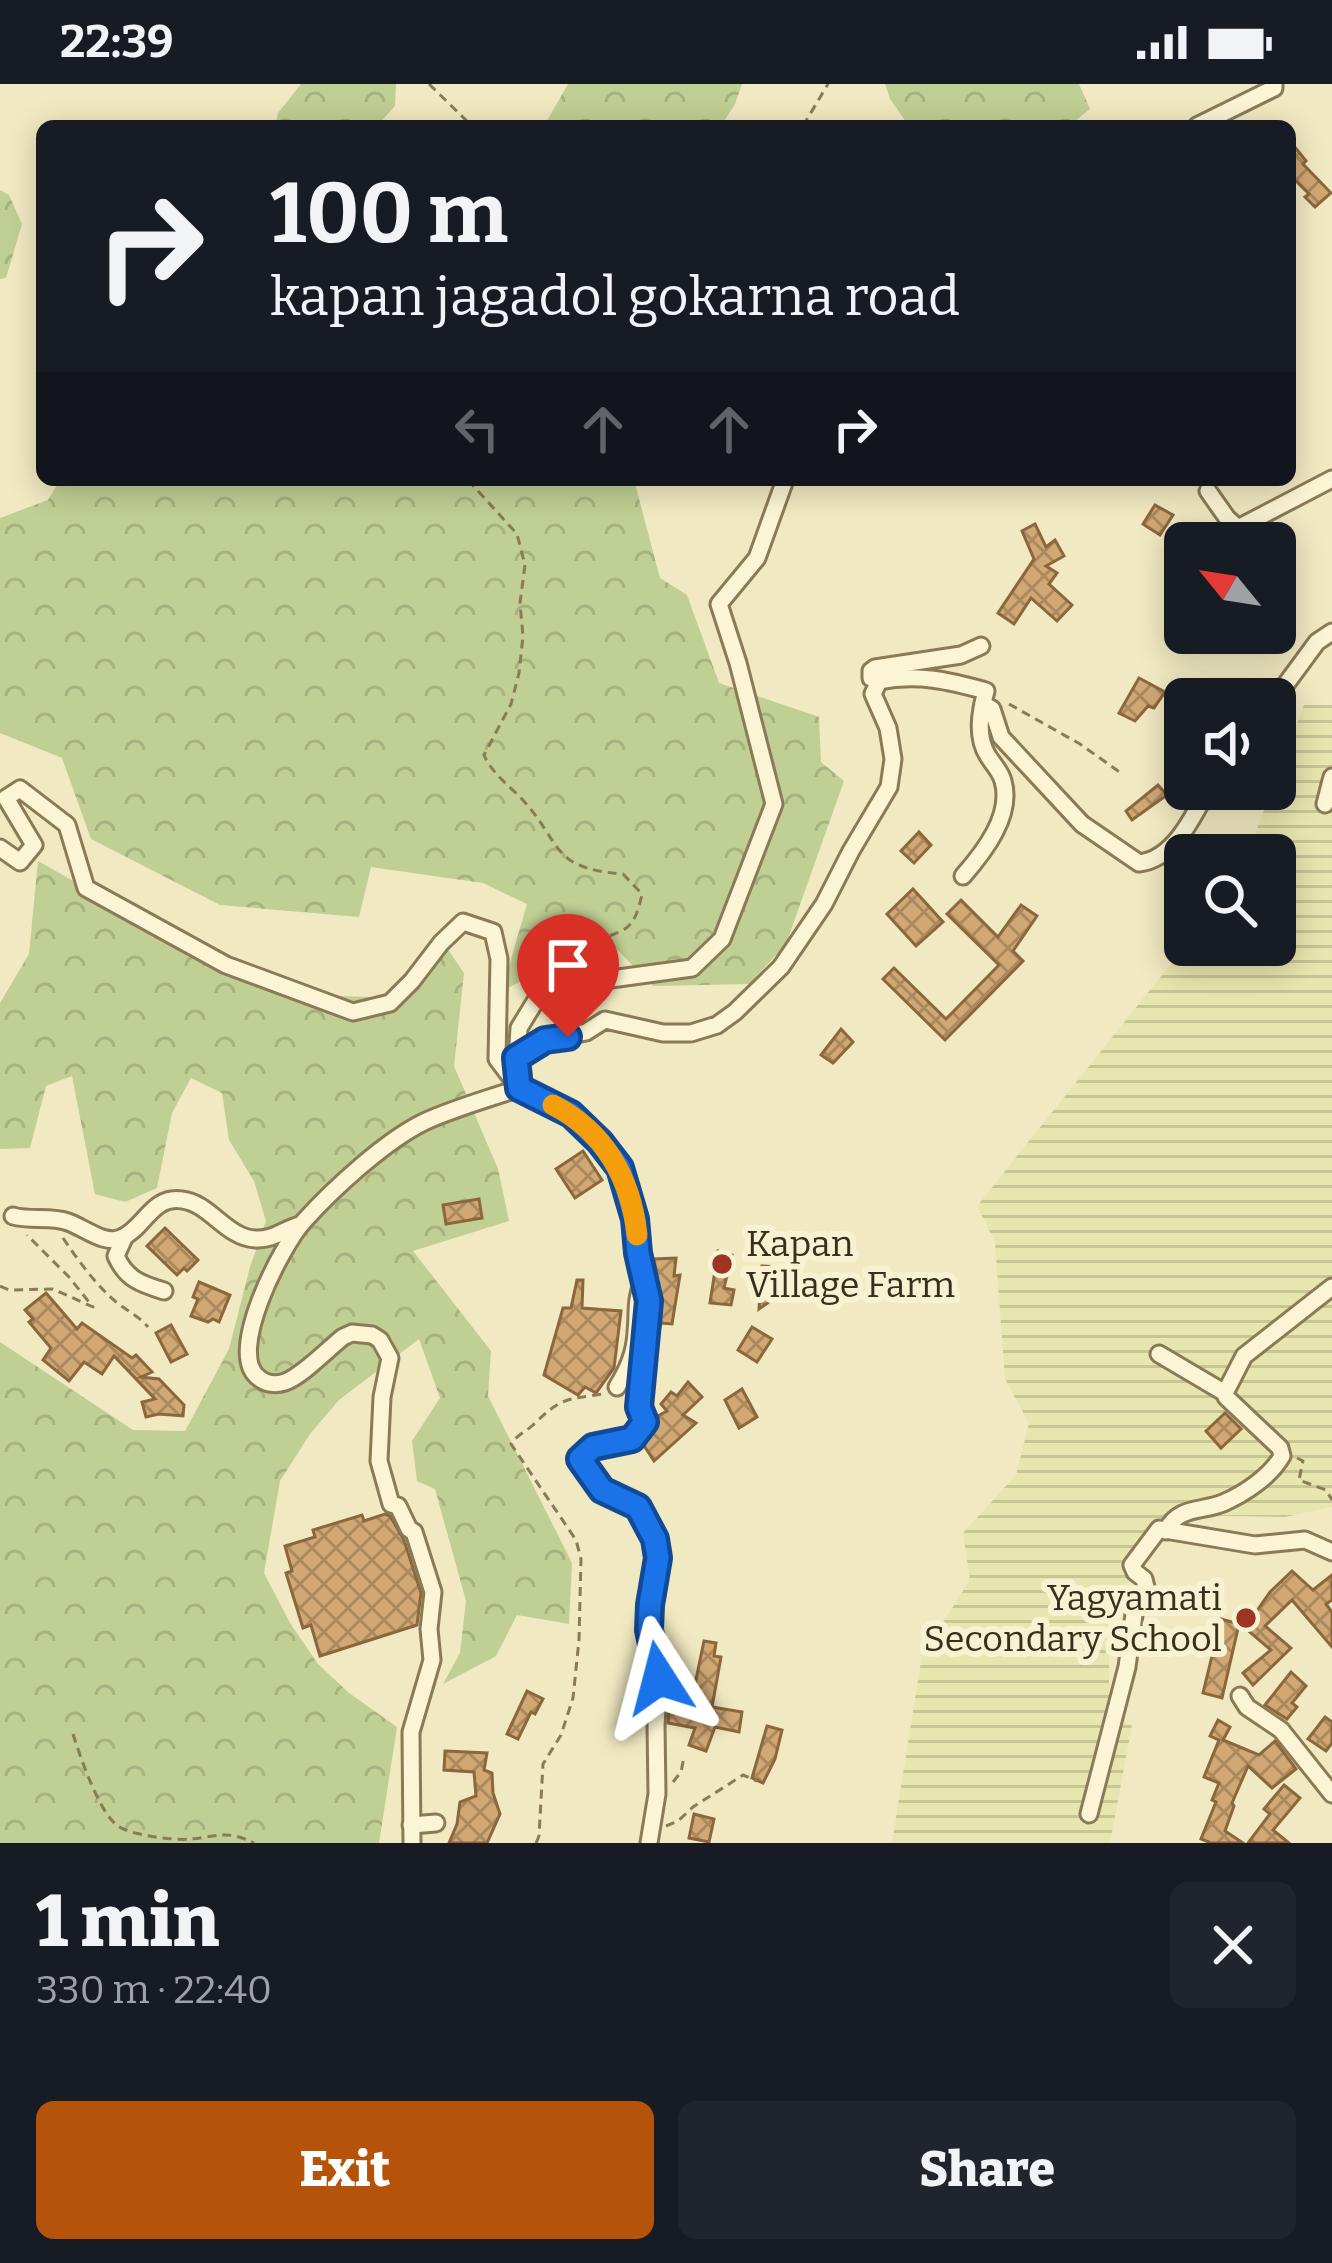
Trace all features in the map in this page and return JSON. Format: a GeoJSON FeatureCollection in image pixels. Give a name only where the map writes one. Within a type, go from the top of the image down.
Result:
{"type":"FeatureCollection","features":[{"type":"Feature","properties":{"kind":"street"},"geometry":{"type":"LineString","coordinates":[[1209,120],[1274,84]]}},
{"type":"Feature","properties":{"kind":"street"},"geometry":{"type":"LineString","coordinates":[[1208,491],[1238,528],[1332,478]]}},
{"type":"Feature","properties":{"kind":"street"},"geometry":{"type":"LineString","coordinates":[[519,1088],[519,1028],[538,997],[611,979],[692,968],[722,939],[774,804],[719,604],[757,558],[783,486]]}},
{"type":"Feature","properties":{"kind":"street"},"geometry":{"type":"LineString","coordinates":[[1290,678],[1316,641],[1332,632]]}},
{"type":"Feature","properties":{"kind":"street"},"geometry":{"type":"LineString","coordinates":[[981,646],[961,656],[874,668],[871,678],[933,678],[984,698],[1001,737],[1082,824],[1139,863],[1154,862],[1184,831],[1196,810]]}},
{"type":"Feature","properties":{"kind":"street"},"geometry":{"type":"LineString","coordinates":[[516,1058],[545,1040],[586,1032],[605,1020],[663,1034],[691,1033],[717,1025],[781,967],[824,904],[889,787],[893,759],[888,728],[873,694],[879,681]]}},
{"type":"Feature","properties":{"kind":"street"},"geometry":{"type":"LineString","coordinates":[[964,876],[994,832],[1004,790],[980,733],[984,698]]}},
{"type":"Feature","properties":{"kind":"street"},"geometry":{"type":"LineString","coordinates":[[1324,804],[1332,777]]}},
{"type":"Feature","properties":{"kind":"street"},"geometry":{"type":"LineString","coordinates":[[0,848],[20,862],[34,845],[6,798],[20,789],[67,825],[86,888],[226,965],[353,1012],[390,1004],[463,922],[494,932],[499,959],[497,1059],[519,1088],[571,1114],[600,1142],[620,1168],[635,1219],[649,1301],[639,1407],[645,1422],[632,1439],[593,1447],[580,1459],[602,1490],[638,1507],[655,1539],[658,1558],[649,1630],[659,1678],[658,1794],[651,1836]]}},
{"type":"Feature","properties":{"kind":"street"},"geometry":{"type":"LineString","coordinates":[[436,1823],[412,1834],[411,1732],[432,1660],[433,1592],[414,1532],[398,1506],[391,1504],[379,1461],[382,1397],[390,1358],[380,1340],[362,1332],[343,1337],[283,1383],[265,1382],[251,1371],[246,1353],[261,1296],[300,1225],[359,1166],[422,1123],[519,1088]]}},
{"type":"Feature","properties":{"kind":"street"},"geometry":{"type":"LineString","coordinates":[[164,1292],[136,1282],[122,1270],[116,1256],[124,1238],[164,1201],[189,1200],[250,1240],[272,1238],[300,1225]]}},
{"type":"Feature","properties":{"kind":"street"},"geometry":{"type":"LineString","coordinates":[[17,1218],[61,1220],[107,1240],[124,1238]]}},
{"type":"Feature","properties":{"kind":"street"},"geometry":{"type":"LineString","coordinates":[[617,1387],[631,1363],[638,1291],[645,1281]]}},
{"type":"Feature","properties":{"kind":"street"},"geometry":{"type":"LineString","coordinates":[[1225,1393],[1244,1356],[1332,1287]]}},
{"type":"Feature","properties":{"kind":"street"},"geometry":{"type":"LineString","coordinates":[[1159,1354],[1225,1393],[1280,1448],[1282,1456],[1275,1468],[1224,1503],[1187,1510],[1166,1531]]}},
{"type":"Feature","properties":{"kind":"street"},"geometry":{"type":"LineString","coordinates":[[1089,1814],[1127,1667],[1136,1607],[1146,1587],[1132,1565],[1159,1529],[1255,1545],[1305,1540],[1332,1552]]}},
{"type":"Feature","properties":{"kind":"street"},"geometry":{"type":"LineString","coordinates":[[1240,1696],[1246,1707],[1281,1730],[1332,1794]]}},
{"type":"Feature","properties":{"kind":"path"},"geometry":{"type":"LineString","coordinates":[[429,84],[466,120]]}},
{"type":"Feature","properties":{"kind":"path"},"geometry":{"type":"LineString","coordinates":[[807,120],[828,84]]}},
{"type":"Feature","properties":{"kind":"path"},"geometry":{"type":"LineString","coordinates":[[473,486],[517,534],[525,565],[519,673],[511,704],[484,754],[490,768],[525,802],[564,857],[590,871],[623,874],[641,894],[638,914],[621,934],[568,958],[547,994]]}},
{"type":"Feature","properties":{"kind":"path"},"geometry":{"type":"LineString","coordinates":[[984,698],[1080,743],[1121,773]]}},
{"type":"Feature","properties":{"kind":"path"},"geometry":{"type":"LineString","coordinates":[[0,1286],[52,1289],[93,1307],[17,1218]]}},
{"type":"Feature","properties":{"kind":"path"},"geometry":{"type":"LineString","coordinates":[[52,1220],[77,1260],[115,1301],[148,1327]]}},
{"type":"Feature","properties":{"kind":"path"},"geometry":{"type":"LineString","coordinates":[[536,1843],[543,1764],[561,1735],[573,1698],[581,1558],[576,1540],[511,1444],[559,1400],[602,1395],[617,1387]]}},
{"type":"Feature","properties":{"kind":"path"},"geometry":{"type":"LineString","coordinates":[[1280,1448],[1303,1461],[1299,1480],[1327,1490],[1332,1500]]}},
{"type":"Feature","properties":{"kind":"path"},"geometry":{"type":"LineString","coordinates":[[73,1734],[90,1782],[119,1828],[187,1840],[233,1833],[254,1843]]}},
{"type":"Feature","properties":{"kind":"path"},"geometry":{"type":"LineString","coordinates":[[651,1836],[743,1775],[757,1781]]}},
{"type":"Feature","properties":{"kind":"green space"},"geometry":{"type":"Polygon","coordinates":[[[301,84],[396,84],[395,106],[382,120],[276,120],[301,84]]]}},
{"type":"Feature","properties":{"kind":"green space"},"geometry":{"type":"Polygon","coordinates":[[[568,84],[742,84],[725,120],[547,120],[568,84]]]}},
{"type":"Feature","properties":{"kind":"green space"},"geometry":{"type":"Polygon","coordinates":[[[885,84],[1079,84],[1090,109],[1076,120],[905,120],[885,84]]]}},
{"type":"Feature","properties":{"kind":"green space"},"geometry":{"type":"Polygon","coordinates":[[[0,190],[9,195],[22,224],[6,278],[0,279],[0,190]]]}},
{"type":"Feature","properties":{"kind":"green space"},"geometry":{"type":"Polygon","coordinates":[[[56,486],[636,486],[660,578],[687,595],[719,683],[819,717],[821,762],[844,781],[786,944],[749,984],[653,986],[599,931],[556,963],[502,991],[527,904],[483,883],[371,867],[359,917],[220,905],[91,839],[62,758],[0,733],[0,518],[48,500],[56,486]]]}},
{"type":"Feature","properties":{"kind":"green space"},"geometry":{"type":"Polygon","coordinates":[[[1304,705],[1332,705],[1332,1507],[1285,1517],[1178,1515],[1109,1609],[1109,1717],[1132,1725],[1110,1843],[892,1843],[922,1655],[970,1580],[963,1533],[1016,1475],[1029,1423],[1005,1379],[995,1242],[977,1206],[1169,966],[1296,966],[1296,834],[1255,834],[1264,810],[1296,810],[1296,726],[1304,705]]]}},
{"type":"Feature","properties":{"kind":"green space"},"geometry":{"type":"Polygon","coordinates":[[[38,861],[204,955],[317,995],[391,998],[422,961],[447,948],[464,973],[454,1066],[498,1169],[509,1221],[413,1251],[491,1351],[488,1396],[572,1563],[569,1624],[517,1615],[496,1656],[443,1684],[460,1653],[466,1601],[435,1489],[417,1481],[412,1441],[440,1398],[419,1339],[339,1400],[310,1434],[280,1481],[264,1573],[318,1664],[397,1727],[379,1843],[0,1843],[0,1342],[133,1430],[185,1431],[229,1349],[266,1221],[254,1181],[229,1140],[222,1093],[191,1078],[172,1113],[157,1188],[125,1202],[95,1194],[72,1076],[46,1086],[30,1148],[0,1149],[0,1003],[29,954],[38,861]]]}},
{"type":"Feature","properties":{"kind":"building"},"geometry":{"type":"Polygon","coordinates":[[[1296,148],[1306,161],[1303,164],[1331,193],[1315,207],[1305,197],[1309,194],[1296,181],[1296,148]]]}},
{"type":"Feature","properties":{"kind":"building"},"geometry":{"type":"Polygon","coordinates":[[[1155,505],[1173,515],[1164,522],[1160,535],[1143,524],[1155,505]]]}},
{"type":"Feature","properties":{"kind":"building"},"geometry":{"type":"Polygon","coordinates":[[[1035,524],[1046,547],[1055,540],[1064,556],[1046,566],[1057,573],[1049,584],[1072,605],[1057,621],[1031,598],[1014,624],[998,613],[1034,559],[1022,531],[1035,524]]]}},
{"type":"Feature","properties":{"kind":"building"},"geometry":{"type":"Polygon","coordinates":[[[1139,678],[1164,691],[1154,708],[1148,706],[1135,721],[1119,713],[1139,678]]]}},
{"type":"Feature","properties":{"kind":"building"},"geometry":{"type":"Polygon","coordinates":[[[1158,785],[1164,792],[1164,797],[1132,820],[1126,811],[1158,785]]]}},
{"type":"Feature","properties":{"kind":"building"},"geometry":{"type":"Polygon","coordinates":[[[919,832],[931,845],[914,863],[901,851],[919,832]]]}},
{"type":"Feature","properties":{"kind":"building"},"geometry":{"type":"Polygon","coordinates":[[[913,889],[943,922],[916,946],[887,914],[913,889]]]}},
{"type":"Feature","properties":{"kind":"building"},"geometry":{"type":"Polygon","coordinates":[[[961,900],[998,937],[1021,905],[1037,916],[1013,951],[1023,961],[945,1040],[883,979],[894,968],[946,1019],[999,965],[947,914],[961,900]]]}},
{"type":"Feature","properties":{"kind":"building"},"geometry":{"type":"Polygon","coordinates":[[[841,1029],[853,1042],[833,1063],[821,1055],[841,1029]]]}},
{"type":"Feature","properties":{"kind":"building"},"geometry":{"type":"Polygon","coordinates":[[[583,1151],[602,1180],[575,1198],[556,1169],[583,1151]]]}},
{"type":"Feature","properties":{"kind":"building"},"geometry":{"type":"Polygon","coordinates":[[[479,1199],[482,1218],[446,1224],[443,1205],[479,1199]]]}},
{"type":"Feature","properties":{"kind":"building"},"geometry":{"type":"Polygon","coordinates":[[[165,1228],[198,1260],[177,1275],[147,1246],[165,1228]]]}},
{"type":"Feature","properties":{"kind":"building"},"geometry":{"type":"Polygon","coordinates":[[[718,1251],[732,1255],[724,1288],[734,1290],[731,1305],[710,1303],[718,1251]]]}},
{"type":"Feature","properties":{"kind":"building"},"geometry":{"type":"Polygon","coordinates":[[[676,1258],[674,1276],[680,1275],[672,1324],[661,1323],[657,1339],[661,1301],[654,1259],[676,1258]]]}},
{"type":"Feature","properties":{"kind":"building"},"geometry":{"type":"Polygon","coordinates":[[[762,1266],[780,1267],[782,1275],[779,1295],[759,1309],[762,1266]]]}},
{"type":"Feature","properties":{"kind":"building"},"geometry":{"type":"Polygon","coordinates":[[[577,1280],[583,1280],[582,1308],[621,1311],[614,1368],[596,1393],[585,1387],[578,1395],[544,1375],[563,1308],[571,1308],[577,1280]]]}},
{"type":"Feature","properties":{"kind":"building"},"geometry":{"type":"Polygon","coordinates":[[[199,1282],[230,1295],[219,1322],[191,1316],[199,1282]]]}},
{"type":"Feature","properties":{"kind":"building"},"geometry":{"type":"Polygon","coordinates":[[[46,1293],[77,1329],[82,1323],[132,1358],[136,1355],[152,1372],[141,1377],[159,1379],[184,1405],[183,1416],[146,1417],[142,1402],[155,1399],[114,1356],[102,1374],[84,1362],[69,1381],[43,1360],[51,1348],[25,1310],[46,1293]]]}},
{"type":"Feature","properties":{"kind":"building"},"geometry":{"type":"Polygon","coordinates":[[[171,1325],[187,1354],[171,1362],[156,1333],[171,1325]]]}},
{"type":"Feature","properties":{"kind":"building"},"geometry":{"type":"Polygon","coordinates":[[[752,1327],[772,1339],[757,1362],[738,1350],[752,1327]]]}},
{"type":"Feature","properties":{"kind":"building"},"geometry":{"type":"Polygon","coordinates":[[[688,1382],[702,1397],[683,1415],[696,1423],[654,1461],[643,1444],[655,1428],[656,1417],[667,1411],[661,1404],[671,1392],[677,1396],[688,1382]]]}},
{"type":"Feature","properties":{"kind":"building"},"geometry":{"type":"Polygon","coordinates":[[[742,1389],[757,1417],[739,1428],[725,1400],[742,1389]]]}},
{"type":"Feature","properties":{"kind":"building"},"geometry":{"type":"Polygon","coordinates":[[[1225,1413],[1241,1429],[1221,1448],[1206,1431],[1225,1413]]]}},
{"type":"Feature","properties":{"kind":"building"},"geometry":{"type":"Polygon","coordinates":[[[385,1514],[404,1540],[421,1593],[417,1625],[320,1656],[311,1625],[303,1628],[286,1573],[292,1571],[285,1546],[315,1537],[313,1530],[362,1515],[364,1521],[385,1514]]]}},
{"type":"Feature","properties":{"kind":"building"},"geometry":{"type":"Polygon","coordinates":[[[1292,1571],[1313,1590],[1332,1575],[1332,1600],[1326,1604],[1332,1612],[1332,1647],[1292,1600],[1265,1626],[1291,1648],[1253,1685],[1243,1673],[1271,1650],[1245,1628],[1270,1592],[1292,1571]]]}},
{"type":"Feature","properties":{"kind":"building"},"geometry":{"type":"Polygon","coordinates":[[[1221,1619],[1239,1624],[1222,1698],[1203,1693],[1221,1619]]]}},
{"type":"Feature","properties":{"kind":"building"},"geometry":{"type":"Polygon","coordinates":[[[704,1641],[716,1643],[714,1656],[721,1657],[712,1707],[742,1712],[739,1732],[715,1727],[706,1751],[689,1745],[695,1728],[668,1723],[670,1692],[693,1694],[704,1641]]]}},
{"type":"Feature","properties":{"kind":"building"},"geometry":{"type":"Polygon","coordinates":[[[1291,1672],[1306,1686],[1292,1703],[1297,1707],[1287,1719],[1265,1705],[1291,1672]]]}},
{"type":"Feature","properties":{"kind":"building"},"geometry":{"type":"Polygon","coordinates":[[[527,1691],[543,1699],[518,1739],[507,1734],[527,1691]]]}},
{"type":"Feature","properties":{"kind":"building"},"geometry":{"type":"Polygon","coordinates":[[[1325,1717],[1332,1722],[1332,1743],[1326,1751],[1308,1739],[1325,1717]]]}},
{"type":"Feature","properties":{"kind":"building"},"geometry":{"type":"Polygon","coordinates":[[[1218,1720],[1230,1727],[1223,1740],[1259,1755],[1275,1741],[1296,1769],[1272,1788],[1248,1766],[1225,1831],[1243,1843],[1201,1839],[1219,1783],[1204,1777],[1219,1740],[1210,1736],[1218,1720]]]}},
{"type":"Feature","properties":{"kind":"building"},"geometry":{"type":"Polygon","coordinates":[[[767,1726],[782,1730],[763,1783],[752,1778],[767,1726]]]}},
{"type":"Feature","properties":{"kind":"building"},"geometry":{"type":"Polygon","coordinates":[[[445,1751],[487,1753],[484,1770],[492,1773],[500,1814],[487,1843],[449,1843],[460,1802],[476,1796],[474,1772],[444,1770],[445,1751]]]}},
{"type":"Feature","properties":{"kind":"building"},"geometry":{"type":"Polygon","coordinates":[[[1284,1785],[1300,1798],[1273,1830],[1289,1843],[1248,1843],[1270,1814],[1264,1809],[1284,1785]]]}},
{"type":"Feature","properties":{"kind":"building"},"geometry":{"type":"Polygon","coordinates":[[[694,1814],[714,1819],[709,1842],[689,1838],[694,1814]]]}},
{"type":"Feature","properties":{"kind":"slow traffic"},"geometry":{"type":"LineString","coordinates":[[553,1105],[571,1114],[620,1168],[637,1235]]}},
{"type":"Feature","properties":{"kind":"place","name":"Kapan Village Farm"},"geometry":{"type":"Point","coordinates":[722,1264]}},
{"type":"Feature","properties":{"kind":"place","name":"Yagyamati Secondary School"},"geometry":{"type":"Point","coordinates":[1246,1618]}},
{"type":"Feature","properties":{"kind":"route"},"geometry":{"type":"LineString","coordinates":[[568,1037],[545,1040],[516,1058],[519,1088],[571,1114],[600,1142],[620,1168],[635,1219],[649,1301],[639,1407],[645,1422],[632,1439],[593,1447],[580,1459],[602,1490],[638,1507],[655,1539],[658,1558],[649,1630],[659,1678]]}}]}
